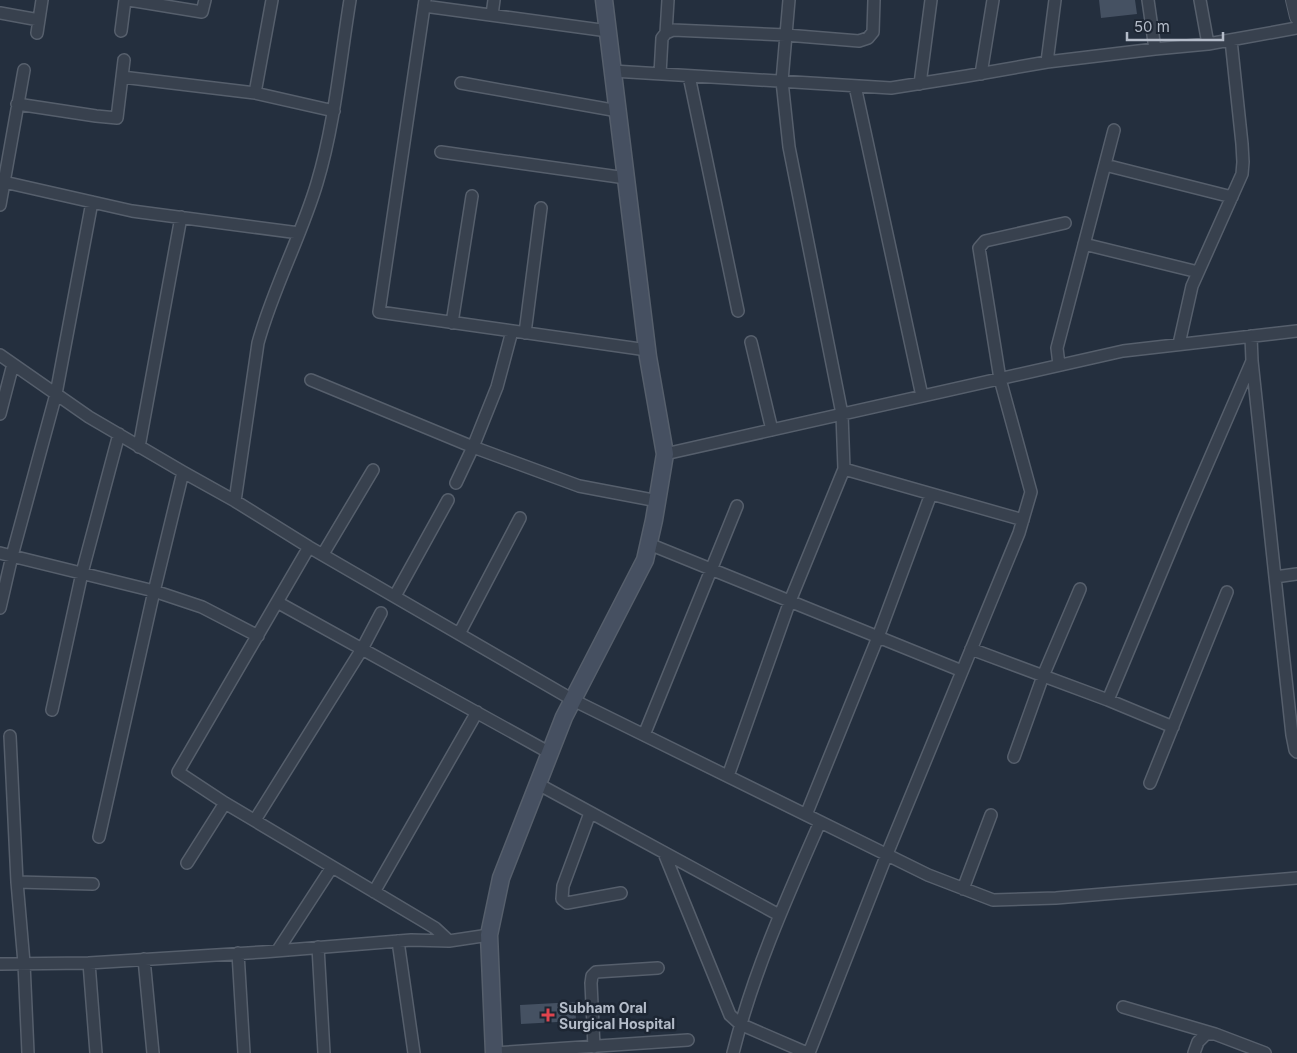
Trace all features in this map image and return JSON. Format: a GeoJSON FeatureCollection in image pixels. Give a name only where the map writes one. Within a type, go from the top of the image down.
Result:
{"type":"FeatureCollection","features":[{"type":"Feature","properties":{"kind":"main road"},"geometry":{"type":"LineString","coordinates":[[494,1053],[489,935],[501,878],[564,717],[645,560],[658,501],[665,454],[648,350],[604,0]]}},
{"type":"Feature","properties":{"kind":"street"},"geometry":{"type":"LineString","coordinates":[[37,33],[42,0]]}},
{"type":"Feature","properties":{"kind":"street"},"geometry":{"type":"LineString","coordinates":[[121,31],[127,0],[202,12],[205,0]]}},
{"type":"Feature","properties":{"kind":"street"},"geometry":{"type":"LineString","coordinates":[[255,93],[272,0]]}},
{"type":"Feature","properties":{"kind":"street"},"geometry":{"type":"LineString","coordinates":[[235,501],[258,343],[262,326],[318,183],[334,111],[350,0]]}},
{"type":"Feature","properties":{"kind":"street"},"geometry":{"type":"LineString","coordinates":[[492,15],[494,0]]}},
{"type":"Feature","properties":{"kind":"street"},"geometry":{"type":"LineString","coordinates":[[666,33],[668,0]]}},
{"type":"Feature","properties":{"kind":"street"},"geometry":{"type":"LineString","coordinates":[[728,776],[790,601],[844,470],[842,414],[789,147],[782,81],[788,0]]}},
{"type":"Feature","properties":{"kind":"street"},"geometry":{"type":"LineString","coordinates":[[660,74],[662,38],[666,33],[673,30],[786,35],[859,41],[868,38],[873,32],[874,0]]}},
{"type":"Feature","properties":{"kind":"street"},"geometry":{"type":"LineString","coordinates":[[920,84],[931,0]]}},
{"type":"Feature","properties":{"kind":"street"},"geometry":{"type":"LineString","coordinates":[[981,74],[993,0]]}},
{"type":"Feature","properties":{"kind":"street"},"geometry":{"type":"LineString","coordinates":[[1046,62],[1055,0]]}},
{"type":"Feature","properties":{"kind":"street"},"geometry":{"type":"LineString","coordinates":[[1148,0],[1155,49]]}},
{"type":"Feature","properties":{"kind":"street"},"geometry":{"type":"LineString","coordinates":[[1200,0],[1208,44]]}},
{"type":"Feature","properties":{"kind":"street"},"geometry":{"type":"LineString","coordinates":[[1293,0],[1297,17]]}},
{"type":"Feature","properties":{"kind":"street"},"geometry":{"type":"LineString","coordinates":[[608,31],[492,15],[425,3],[379,312],[648,350]]}},
{"type":"Feature","properties":{"kind":"street"},"geometry":{"type":"LineString","coordinates":[[0,13],[39,20]]}},
{"type":"Feature","properties":{"kind":"street"},"geometry":{"type":"LineString","coordinates":[[613,71],[891,88],[1046,62],[1208,44],[1297,28]]}},
{"type":"Feature","properties":{"kind":"street"},"geometry":{"type":"LineString","coordinates":[[1179,344],[1192,286],[1242,174],[1243,162],[1231,40]]}},
{"type":"Feature","properties":{"kind":"street"},"geometry":{"type":"LineString","coordinates":[[17,104],[117,118],[124,60]]}},
{"type":"Feature","properties":{"kind":"street"},"geometry":{"type":"LineString","coordinates":[[0,205],[24,70]]}},
{"type":"Feature","properties":{"kind":"street"},"geometry":{"type":"LineString","coordinates":[[689,76],[738,311]]}},
{"type":"Feature","properties":{"kind":"street"},"geometry":{"type":"LineString","coordinates":[[122,77],[255,93],[334,111]]}},
{"type":"Feature","properties":{"kind":"street"},"geometry":{"type":"LineString","coordinates":[[461,83],[618,111]]}},
{"type":"Feature","properties":{"kind":"street"},"geometry":{"type":"LineString","coordinates":[[855,86],[922,396]]}},
{"type":"Feature","properties":{"kind":"street"},"geometry":{"type":"LineString","coordinates":[[1059,365],[1057,348],[1114,130]]}},
{"type":"Feature","properties":{"kind":"street"},"geometry":{"type":"LineString","coordinates":[[0,131],[12,133]]}},
{"type":"Feature","properties":{"kind":"street"},"geometry":{"type":"LineString","coordinates":[[441,152],[626,178]]}},
{"type":"Feature","properties":{"kind":"street"},"geometry":{"type":"LineString","coordinates":[[1105,165],[1232,197]]}},
{"type":"Feature","properties":{"kind":"street"},"geometry":{"type":"LineString","coordinates":[[4,182],[132,211],[299,233]]}},
{"type":"Feature","properties":{"kind":"street"},"geometry":{"type":"LineString","coordinates":[[452,323],[472,196]]}},
{"type":"Feature","properties":{"kind":"street"},"geometry":{"type":"LineString","coordinates":[[0,608],[6,554],[56,394],[92,202]]}},
{"type":"Feature","properties":{"kind":"street"},"geometry":{"type":"LineString","coordinates":[[525,333],[541,208]]}},
{"type":"Feature","properties":{"kind":"street"},"geometry":{"type":"LineString","coordinates":[[139,447],[181,217]]}},
{"type":"Feature","properties":{"kind":"street"},"geometry":{"type":"LineString","coordinates":[[664,852],[730,1014],[740,1024],[808,1053],[887,854],[1019,533],[1031,492],[1000,378],[979,248],[985,241],[1065,223]]}},
{"type":"Feature","properties":{"kind":"street"},"geometry":{"type":"LineString","coordinates":[[1084,244],[1198,272]]}},
{"type":"Feature","properties":{"kind":"street"},"geometry":{"type":"LineString","coordinates":[[456,483],[497,387],[512,331]]}},
{"type":"Feature","properties":{"kind":"street"},"geometry":{"type":"LineString","coordinates":[[665,454],[1122,351],[1297,331]]}},
{"type":"Feature","properties":{"kind":"street"},"geometry":{"type":"LineString","coordinates":[[1251,336],[1252,361],[1292,735],[1297,752]]}},
{"type":"Feature","properties":{"kind":"street"},"geometry":{"type":"LineString","coordinates":[[751,342],[772,430]]}},
{"type":"Feature","properties":{"kind":"street"},"geometry":{"type":"LineString","coordinates":[[0,355],[89,417],[573,700],[928,875],[993,900],[1056,898],[1297,878]]}},
{"type":"Feature","properties":{"kind":"street"},"geometry":{"type":"LineString","coordinates":[[1108,700],[1252,361]]}},
{"type":"Feature","properties":{"kind":"street"},"geometry":{"type":"LineString","coordinates":[[0,414],[13,364]]}},
{"type":"Feature","properties":{"kind":"street"},"geometry":{"type":"LineString","coordinates":[[311,380],[473,447],[579,486],[658,501]]}},
{"type":"Feature","properties":{"kind":"street"},"geometry":{"type":"LineString","coordinates":[[52,710],[82,573],[118,434]]}},
{"type":"Feature","properties":{"kind":"street"},"geometry":{"type":"LineString","coordinates":[[323,554],[373,470]]}},
{"type":"Feature","properties":{"kind":"street"},"geometry":{"type":"LineString","coordinates":[[844,470],[1023,520]]}},
{"type":"Feature","properties":{"kind":"street"},"geometry":{"type":"LineString","coordinates":[[100,837],[154,591],[183,472]]}},
{"type":"Feature","properties":{"kind":"street"},"geometry":{"type":"LineString","coordinates":[[806,815],[878,637],[931,494]]}},
{"type":"Feature","properties":{"kind":"street"},"geometry":{"type":"LineString","coordinates":[[396,596],[448,500]]}},
{"type":"Feature","properties":{"kind":"street"},"geometry":{"type":"LineString","coordinates":[[644,735],[737,506]]}},
{"type":"Feature","properties":{"kind":"street"},"geometry":{"type":"LineString","coordinates":[[460,634],[520,518]]}},
{"type":"Feature","properties":{"kind":"street"},"geometry":{"type":"LineString","coordinates":[[649,544],[962,671]]}},
{"type":"Feature","properties":{"kind":"street"},"geometry":{"type":"LineString","coordinates":[[309,547],[178,772],[435,928],[449,941]]}},
{"type":"Feature","properties":{"kind":"street"},"geometry":{"type":"LineString","coordinates":[[6,554],[154,591],[202,607],[258,636]]}},
{"type":"Feature","properties":{"kind":"street"},"geometry":{"type":"LineString","coordinates":[[1275,576],[1297,574]]}},
{"type":"Feature","properties":{"kind":"street"},"geometry":{"type":"LineString","coordinates":[[1014,757],[1043,676],[1080,589]]}},
{"type":"Feature","properties":{"kind":"street"},"geometry":{"type":"LineString","coordinates":[[1150,783],[1227,592]]}},
{"type":"Feature","properties":{"kind":"street"},"geometry":{"type":"LineString","coordinates":[[277,602],[550,753]]}},
{"type":"Feature","properties":{"kind":"street"},"geometry":{"type":"LineString","coordinates":[[255,820],[362,649],[381,612]]}},
{"type":"Feature","properties":{"kind":"street"},"geometry":{"type":"LineString","coordinates":[[971,649],[1108,700],[1173,727]]}},
{"type":"Feature","properties":{"kind":"street"},"geometry":{"type":"LineString","coordinates":[[374,892],[477,712]]}},
{"type":"Feature","properties":{"kind":"street"},"geometry":{"type":"LineString","coordinates":[[10,736],[28,1053]]}},
{"type":"Feature","properties":{"kind":"street"},"geometry":{"type":"LineString","coordinates":[[538,784],[779,915]]}},
{"type":"Feature","properties":{"kind":"street"},"geometry":{"type":"LineString","coordinates":[[188,863],[225,802]]}},
{"type":"Feature","properties":{"kind":"street"},"geometry":{"type":"LineString","coordinates":[[590,813],[563,886],[562,899],[566,902],[621,893]]}},
{"type":"Feature","properties":{"kind":"street"},"geometry":{"type":"LineString","coordinates":[[963,888],[991,815]]}},
{"type":"Feature","properties":{"kind":"street"},"geometry":{"type":"LineString","coordinates":[[732,1053],[740,1024],[779,915],[820,822]]}},
{"type":"Feature","properties":{"kind":"street"},"geometry":{"type":"LineString","coordinates":[[278,950],[332,867]]}},
{"type":"Feature","properties":{"kind":"street"},"geometry":{"type":"LineString","coordinates":[[17,882],[93,884]]}},
{"type":"Feature","properties":{"kind":"street"},"geometry":{"type":"LineString","coordinates":[[0,964],[89,963],[411,940],[449,941],[489,935]]}},
{"type":"Feature","properties":{"kind":"street"},"geometry":{"type":"LineString","coordinates":[[398,941],[414,1053]]}},
{"type":"Feature","properties":{"kind":"street"},"geometry":{"type":"LineString","coordinates":[[318,947],[324,1053]]}},
{"type":"Feature","properties":{"kind":"street"},"geometry":{"type":"LineString","coordinates":[[238,953],[244,1053]]}},
{"type":"Feature","properties":{"kind":"street"},"geometry":{"type":"LineString","coordinates":[[144,959],[154,1053]]}},
{"type":"Feature","properties":{"kind":"street"},"geometry":{"type":"LineString","coordinates":[[89,963],[96,1053]]}},
{"type":"Feature","properties":{"kind":"street"},"geometry":{"type":"LineString","coordinates":[[594,1046],[592,976],[596,972],[658,968]]}},
{"type":"Feature","properties":{"kind":"street"},"geometry":{"type":"LineString","coordinates":[[1123,1007],[1215,1034],[1265,1053]]}},
{"type":"Feature","properties":{"kind":"street"},"geometry":{"type":"LineString","coordinates":[[1194,1053],[1198,1042],[1206,1034],[1215,1034]]}},
{"type":"Feature","properties":{"kind":"street"},"geometry":{"type":"LineString","coordinates":[[494,1053],[688,1040]]}},
{"type":"Feature","properties":{"kind":"building"},"geometry":{"type":"Polygon","coordinates":[[[1099,0],[1135,0],[1137,14],[1101,18],[1099,0]]]}},
{"type":"Feature","properties":{"kind":"building"},"geometry":{"type":"Polygon","coordinates":[[[575,1002],[576,1021],[521,1024],[520,1005],[575,1002]]]}},
{"type":"Feature","properties":{"kind":"place","name":"Subham Oral Surgical Hospital"},"geometry":{"type":"Point","coordinates":[548,1015]}}]}
